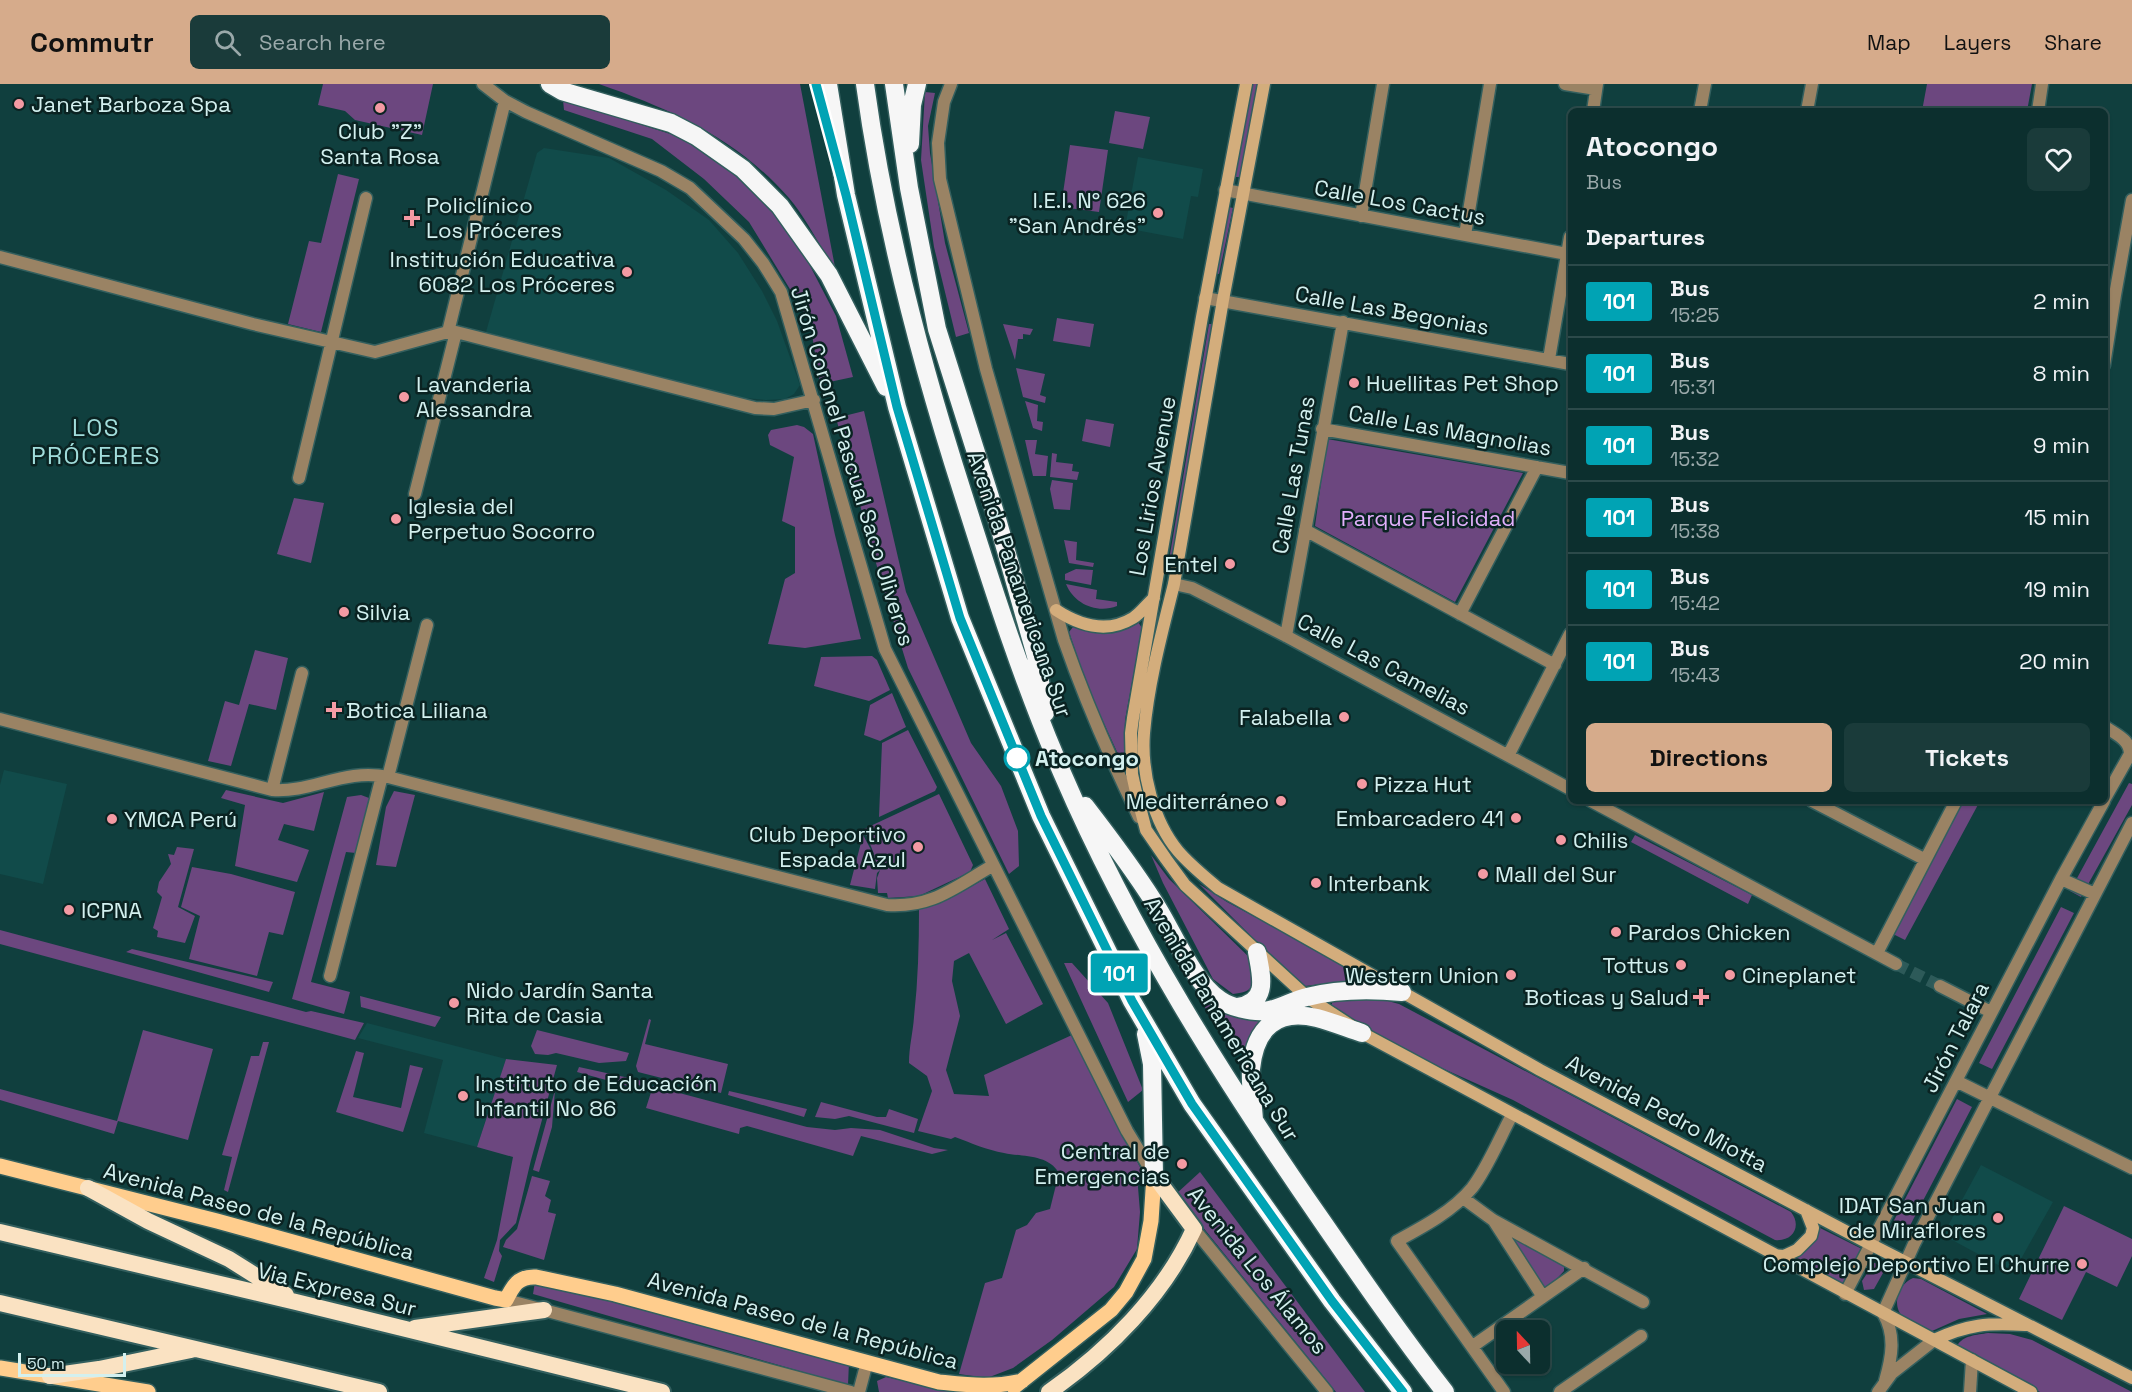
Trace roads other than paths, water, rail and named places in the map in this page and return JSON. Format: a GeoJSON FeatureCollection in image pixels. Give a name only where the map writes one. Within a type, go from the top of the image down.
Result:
{"type":"FeatureCollection","features":[{"type":"Feature","properties":{"kind":"highway"},"geometry":{"type":"LineString","coordinates":[[550,84],[571,94],[671,123],[696,136],[743,169],[780,206],[829,275],[897,407]]}},
{"type":"Feature","properties":{"kind":"highway"},"geometry":{"type":"LineString","coordinates":[[816,84],[846,195],[897,407],[960,618],[1041,816],[1142,1018],[1192,1104],[1332,1301],[1402,1392]]}},
{"type":"Feature","properties":{"kind":"highway"},"geometry":{"type":"LineString","coordinates":[[828,84],[846,195]]}},
{"type":"Feature","properties":{"kind":"highway","name":"Avenida Panamericana Sur"},"geometry":{"type":"LineString","coordinates":[[865,84],[882,186],[908,309],[944,434],[1010,642],[1063,777],[1148,947],[1255,1125],[1407,1343],[1445,1392]]}},
{"type":"Feature","properties":{"kind":"highway"},"geometry":{"type":"LineString","coordinates":[[894,84],[909,188],[937,329],[998,519],[1036,656],[1050,744]]}},
{"type":"Feature","properties":{"kind":"highway"},"geometry":{"type":"LineString","coordinates":[[909,188],[912,105],[917,84]]}},
{"type":"Feature","properties":{"kind":"highway"},"geometry":{"type":"LineString","coordinates":[[1063,777],[1155,903],[1205,986],[1221,1001],[1238,1007],[1264,1011],[1307,997],[1364,989],[1402,992]]}},
{"type":"Feature","properties":{"kind":"highway"},"geometry":{"type":"LineString","coordinates":[[1238,1007],[1245,1006],[1260,992],[1262,982],[1257,952]]}},
{"type":"Feature","properties":{"kind":"highway"},"geometry":{"type":"LineString","coordinates":[[1255,1125],[1251,1069],[1258,1041],[1268,1024],[1280,1018],[1298,1016],[1317,1018],[1362,1033]]}},
{"type":"Feature","properties":{"kind":"highway"},"geometry":{"type":"LineString","coordinates":[[1142,1018],[1152,1064],[1154,1175]]}},
{"type":"Feature","properties":{"kind":"highway","name":"Avenida Los Álamos"},"geometry":{"type":"LineString","coordinates":[[1154,1175],[1194,1229]]}},
{"type":"Feature","properties":{"kind":"highway"},"geometry":{"type":"LineString","coordinates":[[88,1188],[148,1221],[229,1259],[297,1302]]}},
{"type":"Feature","properties":{"kind":"highway"},"geometry":{"type":"LineString","coordinates":[[1048,1392],[1081,1369],[1145,1305],[1169,1275],[1194,1229]]}},
{"type":"Feature","properties":{"kind":"highway","name":"Via Expresa Sur"},"geometry":{"type":"LineString","coordinates":[[0,1232],[662,1392]]}},
{"type":"Feature","properties":{"kind":"highway"},"geometry":{"type":"LineString","coordinates":[[0,1303],[379,1392]]}},
{"type":"Feature","properties":{"kind":"highway"},"geometry":{"type":"LineString","coordinates":[[406,1329],[544,1310]]}},
{"type":"Feature","properties":{"kind":"highway"},"geometry":{"type":"LineString","coordinates":[[50,1376],[99,1369],[195,1349]]}},
{"type":"Feature","properties":{"kind":"main road","name":"Los Lirios Avenue"},"geometry":{"type":"LineString","coordinates":[[1246,84],[1205,298],[1131,733],[1132,774],[1146,830],[1185,885],[1257,952]]}},
{"type":"Feature","properties":{"kind":"main road","name":"Los Lirios Avenue"},"geometry":{"type":"LineString","coordinates":[[1193,867],[1176,849],[1153,802],[1146,770],[1144,735],[1174,584],[1222,300],[1263,84]]}},
{"type":"Feature","properties":{"kind":"main road"},"geometry":{"type":"LineString","coordinates":[[1056,610],[1073,621],[1105,626],[1132,619],[1154,598]]}},
{"type":"Feature","properties":{"kind":"main road","name":"Avenida Pedro Miotta"},"geometry":{"type":"LineString","coordinates":[[1193,867],[1218,888],[1540,1070],[1870,1244],[2132,1378]]}},
{"type":"Feature","properties":{"kind":"main road"},"geometry":{"type":"LineString","coordinates":[[1257,952],[1307,997],[1362,1033],[2031,1392]]}},
{"type":"Feature","properties":{"kind":"main road","name":"Avenida Paseo de la República"},"geometry":{"type":"LineString","coordinates":[[0,1166],[276,1237],[495,1298],[506,1300],[519,1280],[536,1277],[615,1294],[939,1382],[983,1387],[1022,1381],[1111,1310],[1126,1292],[1144,1259],[1151,1221],[1154,1175]]}},
{"type":"Feature","properties":{"kind":"main road"},"geometry":{"type":"LineString","coordinates":[[1772,1255],[1784,1256],[1804,1245],[1811,1236],[1813,1228],[1806,1210]]}},
{"type":"Feature","properties":{"kind":"main road"},"geometry":{"type":"LineString","coordinates":[[1934,1340],[1971,1326],[1989,1323],[2029,1325]]}},
{"type":"Feature","properties":{"kind":"main road"},"geometry":{"type":"LineString","coordinates":[[0,1368],[143,1392]]}},
{"type":"Feature","properties":{"kind":"main road"},"geometry":{"type":"LineString","coordinates":[[1008,1392],[1022,1381]]}},
{"type":"Feature","properties":{"kind":"street","name":"Jirón Coronel Pascual Saco Oliveros"},"geometry":{"type":"LineString","coordinates":[[483,84],[505,101],[661,171],[690,188],[744,239],[763,263],[781,292],[885,649],[1127,1131],[1154,1175]]}},
{"type":"Feature","properties":{"kind":"street"},"geometry":{"type":"LineString","coordinates":[[951,84],[944,102],[938,143],[940,179],[986,369],[1074,669],[1118,774],[1146,830]]}},
{"type":"Feature","properties":{"kind":"street"},"geometry":{"type":"LineString","coordinates":[[1361,216],[1383,84]]}},
{"type":"Feature","properties":{"kind":"street"},"geometry":{"type":"LineString","coordinates":[[1465,235],[1490,84]]}},
{"type":"Feature","properties":{"kind":"street"},"geometry":{"type":"LineString","coordinates":[[1565,84],[1597,87],[1594,108]]}},
{"type":"Feature","properties":{"kind":"street"},"geometry":{"type":"LineString","coordinates":[[1701,108],[1705,84]]}},
{"type":"Feature","properties":{"kind":"street"},"geometry":{"type":"LineString","coordinates":[[1808,108],[1812,84]]}},
{"type":"Feature","properties":{"kind":"street"},"geometry":{"type":"LineString","coordinates":[[2038,108],[2042,84]]}},
{"type":"Feature","properties":{"kind":"street"},"geometry":{"type":"LineString","coordinates":[[416,494],[505,101]]}},
{"type":"Feature","properties":{"kind":"street","name":"Calle Los Cactus"},"geometry":{"type":"LineString","coordinates":[[1225,190],[1567,254]]}},
{"type":"Feature","properties":{"kind":"street"},"geometry":{"type":"LineString","coordinates":[[299,478],[366,198]]}},
{"type":"Feature","properties":{"kind":"street"},"geometry":{"type":"LineString","coordinates":[[2108,340],[2132,200]]}},
{"type":"Feature","properties":{"kind":"street"},"geometry":{"type":"LineString","coordinates":[[1550,359],[1568,248]]}},
{"type":"Feature","properties":{"kind":"street"},"geometry":{"type":"LineString","coordinates":[[0,257],[330,343],[375,352],[452,332],[755,408],[774,409],[814,400]]}},
{"type":"Feature","properties":{"kind":"street","name":"Calle Las Begonias"},"geometry":{"type":"LineString","coordinates":[[1205,298],[1568,363]]}},
{"type":"Feature","properties":{"kind":"street","name":"Calle Las Tunas"},"geometry":{"type":"LineString","coordinates":[[1286,636],[1343,322]]}},
{"type":"Feature","properties":{"kind":"street","name":"Calle Las Magnolias"},"geometry":{"type":"LineString","coordinates":[[1322,429],[1568,473]]}},
{"type":"Feature","properties":{"kind":"street"},"geometry":{"type":"LineString","coordinates":[[1460,614],[1537,467]]}},
{"type":"Feature","properties":{"kind":"street"},"geometry":{"type":"LineString","coordinates":[[1305,530],[1555,665]]}},
{"type":"Feature","properties":{"kind":"street","name":"Calle Las Camelias"},"geometry":{"type":"LineString","coordinates":[[1174,584],[1192,588],[1286,636],[1509,754],[1568,788]]}},
{"type":"Feature","properties":{"kind":"street"},"geometry":{"type":"LineString","coordinates":[[330,976],[427,625]]}},
{"type":"Feature","properties":{"kind":"street"},"geometry":{"type":"LineString","coordinates":[[1509,754],[1568,638]]}},
{"type":"Feature","properties":{"kind":"street"},"geometry":{"type":"LineString","coordinates":[[272,790],[302,673]]}},
{"type":"Feature","properties":{"kind":"street"},"geometry":{"type":"LineString","coordinates":[[0,719],[272,790],[287,791],[356,774],[385,776],[887,905],[906,906],[931,901],[992,866]]}},
{"type":"Feature","properties":{"kind":"street"},"geometry":{"type":"LineString","coordinates":[[2108,729],[2128,744],[2130,761]]}},
{"type":"Feature","properties":{"kind":"street","name":"Jirón Talara"},"geometry":{"type":"LineString","coordinates":[[2108,795],[2130,761]]}},
{"type":"Feature","properties":{"kind":"street"},"geometry":{"type":"LineString","coordinates":[[1600,804],[1896,963]]}},
{"type":"Feature","properties":{"kind":"street"},"geometry":{"type":"LineString","coordinates":[[1877,953],[1954,804]]}},
{"type":"Feature","properties":{"kind":"street","name":"Jirón Talara"},"geometry":{"type":"LineString","coordinates":[[1845,1294],[1991,1012],[2102,804]]}},
{"type":"Feature","properties":{"kind":"street"},"geometry":{"type":"LineString","coordinates":[[1829,805],[1924,859]]}},
{"type":"Feature","properties":{"kind":"street"},"geometry":{"type":"LineString","coordinates":[[1885,1381],[1892,1347],[1889,1323],[1883,1313],[1905,1262],[2132,823]]}},
{"type":"Feature","properties":{"kind":"street"},"geometry":{"type":"LineString","coordinates":[[2061,879],[2095,894]]}},
{"type":"Feature","properties":{"kind":"street"},"geometry":{"type":"LineString","coordinates":[[1940,986],[1991,1012]]}},
{"type":"Feature","properties":{"kind":"street"},"geometry":{"type":"LineString","coordinates":[[1956,1081],[2132,1168]]}},
{"type":"Feature","properties":{"kind":"street"},"geometry":{"type":"LineString","coordinates":[[1504,1392],[1397,1241],[1424,1227],[1463,1198],[1474,1186],[1512,1115]]}},
{"type":"Feature","properties":{"kind":"street"},"geometry":{"type":"LineString","coordinates":[[1463,1198],[1494,1220],[1642,1302]]}},
{"type":"Feature","properties":{"kind":"street"},"geometry":{"type":"LineString","coordinates":[[1494,1220],[1543,1297]]}},
{"type":"Feature","properties":{"kind":"street","name":"Avenida Los Álamos"},"geometry":{"type":"LineString","coordinates":[[1194,1229],[1327,1392]]}},
{"type":"Feature","properties":{"kind":"street"},"geometry":{"type":"LineString","coordinates":[[1473,1347],[1584,1268]]}},
{"type":"Feature","properties":{"kind":"street","name":"Avenida Paseo de la República"},"geometry":{"type":"LineString","coordinates":[[506,1300],[851,1392]]}},
{"type":"Feature","properties":{"kind":"street"},"geometry":{"type":"LineString","coordinates":[[1560,1392],[1641,1336]]}},
{"type":"Feature","properties":{"kind":"street"},"geometry":{"type":"LineString","coordinates":[[1878,1392],[1885,1381],[1904,1362],[1934,1340]]}},
{"type":"Feature","properties":{"kind":"street"},"geometry":{"type":"LineString","coordinates":[[1970,1392],[1972,1360]]}},
{"type":"Feature","properties":{"kind":"street"},"geometry":{"type":"LineString","coordinates":[[859,1392],[867,1362]]}},
{"type":"Feature","properties":{"kind":"tunnel"},"geometry":{"type":"LineString","coordinates":[[1896,964],[1940,986]]}},
{"type":"Feature","properties":{"kind":"place","name":"Janet Barboza Spa"},"geometry":{"type":"Point","coordinates":[19,104]}},
{"type":"Feature","properties":{"kind":"place","name":"Club \"Z\" Santa Rosa"},"geometry":{"type":"Point","coordinates":[380,108]}},
{"type":"Feature","properties":{"kind":"place","name":"I.E.I. N° 626 \"San Andrés\""},"geometry":{"type":"Point","coordinates":[1158,213]}},
{"type":"Feature","properties":{"kind":"place","name":"Policlínico Los Próceres"},"geometry":{"type":"Point","coordinates":[412,218]}},
{"type":"Feature","properties":{"kind":"place","name":"Institución Educativa 6082 Los Próceres"},"geometry":{"type":"Point","coordinates":[627,272]}},
{"type":"Feature","properties":{"kind":"place","name":"Huellitas Pet Shop"},"geometry":{"type":"Point","coordinates":[1354,383]}},
{"type":"Feature","properties":{"kind":"place","name":"Lavanderia Alessandra"},"geometry":{"type":"Point","coordinates":[404,397]}},
{"type":"Feature","properties":{"kind":"place","name":"Iglesia del Perpetuo Socorro"},"geometry":{"type":"Point","coordinates":[396,519]}},
{"type":"Feature","properties":{"kind":"place","name":"Entel"},"geometry":{"type":"Point","coordinates":[1230,564]}},
{"type":"Feature","properties":{"kind":"place","name":"Silvia"},"geometry":{"type":"Point","coordinates":[344,612]}},
{"type":"Feature","properties":{"kind":"place","name":"Botica Liliana"},"geometry":{"type":"Point","coordinates":[334,710]}},
{"type":"Feature","properties":{"kind":"place","name":"Falabella"},"geometry":{"type":"Point","coordinates":[1344,717]}},
{"type":"Feature","properties":{"kind":"place","name":"Atocongo"},"geometry":{"type":"Point","coordinates":[1017,758]}},
{"type":"Feature","properties":{"kind":"place","name":"Pizza Hut"},"geometry":{"type":"Point","coordinates":[1362,784]}},
{"type":"Feature","properties":{"kind":"place","name":"Mediterráneo"},"geometry":{"type":"Point","coordinates":[1281,801]}},
{"type":"Feature","properties":{"kind":"place","name":"Embarcadero 41"},"geometry":{"type":"Point","coordinates":[1516,818]}},
{"type":"Feature","properties":{"kind":"place","name":"YMCA Perú"},"geometry":{"type":"Point","coordinates":[112,819]}},
{"type":"Feature","properties":{"kind":"place","name":"Chilis"},"geometry":{"type":"Point","coordinates":[1561,840]}},
{"type":"Feature","properties":{"kind":"place","name":"Club Deportivo Espada Azul"},"geometry":{"type":"Point","coordinates":[918,847]}},
{"type":"Feature","properties":{"kind":"place","name":"Mall del Sur"},"geometry":{"type":"Point","coordinates":[1483,874]}},
{"type":"Feature","properties":{"kind":"place","name":"Interbank"},"geometry":{"type":"Point","coordinates":[1316,883]}},
{"type":"Feature","properties":{"kind":"place","name":"ICPNA"},"geometry":{"type":"Point","coordinates":[69,910]}},
{"type":"Feature","properties":{"kind":"place","name":"Pardos Chicken"},"geometry":{"type":"Point","coordinates":[1616,932]}},
{"type":"Feature","properties":{"kind":"place","name":"Tottus"},"geometry":{"type":"Point","coordinates":[1681,965]}},
{"type":"Feature","properties":{"kind":"place","name":"Western Union"},"geometry":{"type":"Point","coordinates":[1511,975]}},
{"type":"Feature","properties":{"kind":"place","name":"Cineplanet"},"geometry":{"type":"Point","coordinates":[1730,975]}},
{"type":"Feature","properties":{"kind":"place","name":"Boticas y Salud"},"geometry":{"type":"Point","coordinates":[1701,997]}},
{"type":"Feature","properties":{"kind":"place","name":"Nido Jardín Santa Rita de Casia"},"geometry":{"type":"Point","coordinates":[454,1003]}},
{"type":"Feature","properties":{"kind":"place","name":"Instituto de Educación Infantil No 86"},"geometry":{"type":"Point","coordinates":[463,1096]}},
{"type":"Feature","properties":{"kind":"place","name":"Central de Emergencias"},"geometry":{"type":"Point","coordinates":[1182,1164]}},
{"type":"Feature","properties":{"kind":"place","name":"IDAT San Juan de Miraflores"},"geometry":{"type":"Point","coordinates":[1998,1218]}},
{"type":"Feature","properties":{"kind":"place","name":"Complejo Deportivo El Churre"},"geometry":{"type":"Point","coordinates":[2082,1264]}},
{"type":"Feature","properties":{"kind":"district","name":"LOS PRÓCERES"},"geometry":{"type":"Point","coordinates":[96,442]}},
{"type":"Feature","properties":{"kind":"park label","name":"Parque Felicidad"},"geometry":{"type":"Point","coordinates":[1428,518]}}]}
